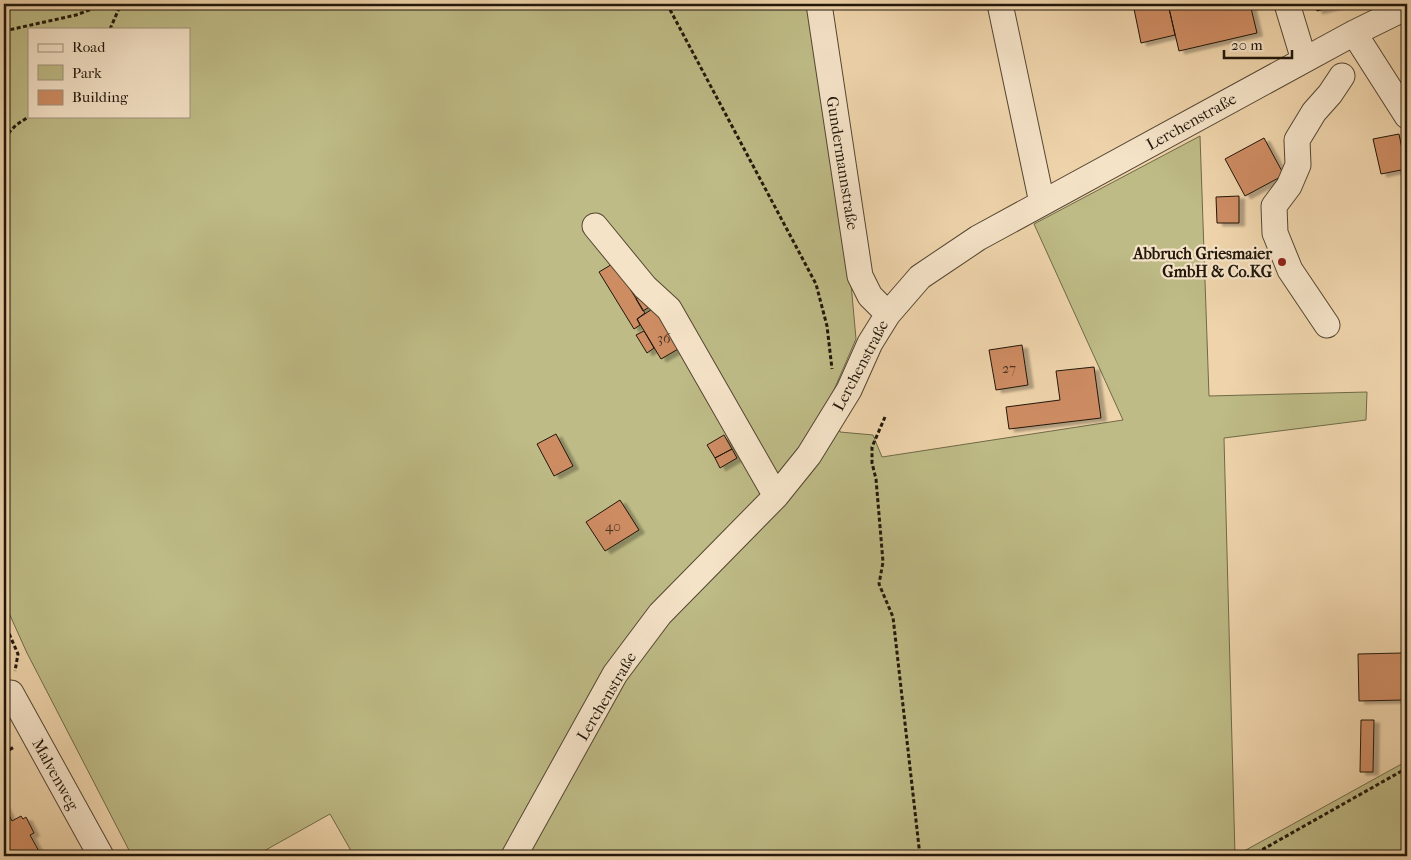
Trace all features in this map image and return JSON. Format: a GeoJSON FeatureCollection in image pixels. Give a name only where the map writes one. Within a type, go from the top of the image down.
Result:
{"type":"FeatureCollection","features":[{"type":"Feature","properties":{"kind":"street","name":"Gundermannstraße"},"geometry":{"type":"LineString","coordinates":[[819,4],[860,276],[870,296],[888,314]]}},
{"type":"Feature","properties":{"kind":"street"},"geometry":{"type":"LineString","coordinates":[[1000,4],[1042,203]]}},
{"type":"Feature","properties":{"kind":"street"},"geometry":{"type":"LineString","coordinates":[[1287,4],[1304,60]]}},
{"type":"Feature","properties":{"kind":"street","name":"Lerchenstraße"},"geometry":{"type":"LineString","coordinates":[[514,856],[615,674],[660,614],[776,496],[809,455],[848,390],[870,343],[888,314],[920,277],[978,238],[1354,33],[1407,7]]}},
{"type":"Feature","properties":{"kind":"street"},"geometry":{"type":"LineString","coordinates":[[1354,33],[1407,116]]}},
{"type":"Feature","properties":{"kind":"street"},"geometry":{"type":"LineString","coordinates":[[1327,325],[1290,270],[1275,233],[1274,206],[1289,186],[1298,165],[1297,140],[1314,112],[1330,94],[1342,76]]}},
{"type":"Feature","properties":{"kind":"street"},"geometry":{"type":"LineString","coordinates":[[595,226],[645,287],[669,309],[741,449],[776,496]]}},
{"type":"Feature","properties":{"kind":"street","name":"Malvenweg"},"geometry":{"type":"LineString","coordinates":[[12,693],[101,856]]}},
{"type":"Feature","properties":{"kind":"path"},"geometry":{"type":"LineString","coordinates":[[4,31],[76,15],[105,4]]}},
{"type":"Feature","properties":{"kind":"path"},"geometry":{"type":"LineString","coordinates":[[110,28],[121,4]]}},
{"type":"Feature","properties":{"kind":"path"},"geometry":{"type":"LineString","coordinates":[[491,4],[497,6]]}},
{"type":"Feature","properties":{"kind":"path"},"geometry":{"type":"LineString","coordinates":[[667,4],[816,284],[827,326],[831,367],[848,390]]}},
{"type":"Feature","properties":{"kind":"path"},"geometry":{"type":"LineString","coordinates":[[4,138],[16,125],[28,117]]}},
{"type":"Feature","properties":{"kind":"path"},"geometry":{"type":"LineString","coordinates":[[885,417],[872,447],[883,562],[879,584],[893,617],[920,856]]}},
{"type":"Feature","properties":{"kind":"path"},"geometry":{"type":"LineString","coordinates":[[4,622],[18,654],[12,693]]}},
{"type":"Feature","properties":{"kind":"path"},"geometry":{"type":"LineString","coordinates":[[1251,856],[1407,768]]}},
{"type":"Feature","properties":{"kind":"green space"},"geometry":{"type":"Polygon","coordinates":[[[4,4],[813,4],[848,250],[856,339],[833,392],[840,432],[873,435],[882,457],[1123,420],[1034,224],[1200,136],[1209,396],[1367,392],[1366,420],[1224,438],[1235,856],[354,856],[330,814],[255,856],[132,856],[27,653],[4,602],[4,4]]]}},
{"type":"Feature","properties":{"kind":"green space"},"geometry":{"type":"Polygon","coordinates":[[[1407,761],[1407,851],[1396,856],[1235,856],[1407,761]]]}},
{"type":"Feature","properties":{"kind":"building"},"geometry":{"type":"Polygon","coordinates":[[[1133,4],[1168,4],[1175,35],[1141,43],[1133,4]]]}},
{"type":"Feature","properties":{"kind":"building"},"geometry":{"type":"Polygon","coordinates":[[[1168,4],[1250,4],[1257,33],[1179,51],[1168,4]]]}},
{"type":"Feature","properties":{"kind":"building"},"geometry":{"type":"Polygon","coordinates":[[[1315,4],[1344,4],[1317,11],[1315,4]]]}},
{"type":"Feature","properties":{"kind":"building"},"geometry":{"type":"Polygon","coordinates":[[[1399,134],[1406,169],[1381,174],[1373,139],[1399,134]]]}},
{"type":"Feature","properties":{"kind":"building"},"geometry":{"type":"Polygon","coordinates":[[[1264,138],[1284,175],[1245,196],[1225,159],[1264,138]]]}},
{"type":"Feature","properties":{"kind":"building"},"geometry":{"type":"Polygon","coordinates":[[[1239,196],[1239,223],[1217,223],[1216,197],[1239,196]]]}},
{"type":"Feature","properties":{"kind":"building"},"geometry":{"type":"Polygon","coordinates":[[[614,263],[645,313],[637,319],[640,325],[634,329],[599,272],[614,263]]]}},
{"type":"Feature","properties":{"kind":"building"},"geometry":{"type":"Polygon","coordinates":[[[647,292],[654,304],[643,311],[636,299],[647,292]]]}},
{"type":"Feature","properties":{"kind":"building"},"geometry":{"type":"Polygon","coordinates":[[[660,304],[685,345],[661,359],[637,319],[660,304]]]}},
{"type":"Feature","properties":{"kind":"building"},"geometry":{"type":"Polygon","coordinates":[[[644,331],[654,348],[647,353],[636,335],[644,331]]]}},
{"type":"Feature","properties":{"kind":"building"},"geometry":{"type":"Polygon","coordinates":[[[1022,345],[1028,385],[996,390],[989,350],[1022,345]]]}},
{"type":"Feature","properties":{"kind":"building"},"geometry":{"type":"Polygon","coordinates":[[[1094,367],[1101,418],[1009,429],[1006,407],[1060,400],[1056,371],[1094,367]]]}},
{"type":"Feature","properties":{"kind":"building"},"geometry":{"type":"Polygon","coordinates":[[[556,434],[573,466],[554,476],[537,444],[556,434]]]}},
{"type":"Feature","properties":{"kind":"building"},"geometry":{"type":"Polygon","coordinates":[[[724,435],[732,449],[715,458],[707,445],[724,435]]]}},
{"type":"Feature","properties":{"kind":"building"},"geometry":{"type":"Polygon","coordinates":[[[732,449],[737,458],[720,468],[715,458],[732,449]]]}},
{"type":"Feature","properties":{"kind":"building"},"geometry":{"type":"Polygon","coordinates":[[[620,500],[639,530],[605,551],[586,522],[620,500]]]}},
{"type":"Feature","properties":{"kind":"building"},"geometry":{"type":"Polygon","coordinates":[[[1402,653],[1403,700],[1359,701],[1358,654],[1402,653]]]}},
{"type":"Feature","properties":{"kind":"building"},"geometry":{"type":"Polygon","coordinates":[[[1361,720],[1374,720],[1373,772],[1360,772],[1361,720]]]}},
{"type":"Feature","properties":{"kind":"building"},"geometry":{"type":"Polygon","coordinates":[[[4,805],[12,821],[21,816],[23,819],[26,817],[34,833],[30,835],[41,855],[4,856],[4,805]]]}},
{"type":"Feature","properties":{"kind":"place","name":"Abbruch Griesmaier GmbH & Co.KG"},"geometry":{"type":"Point","coordinates":[1282,262]}}]}
